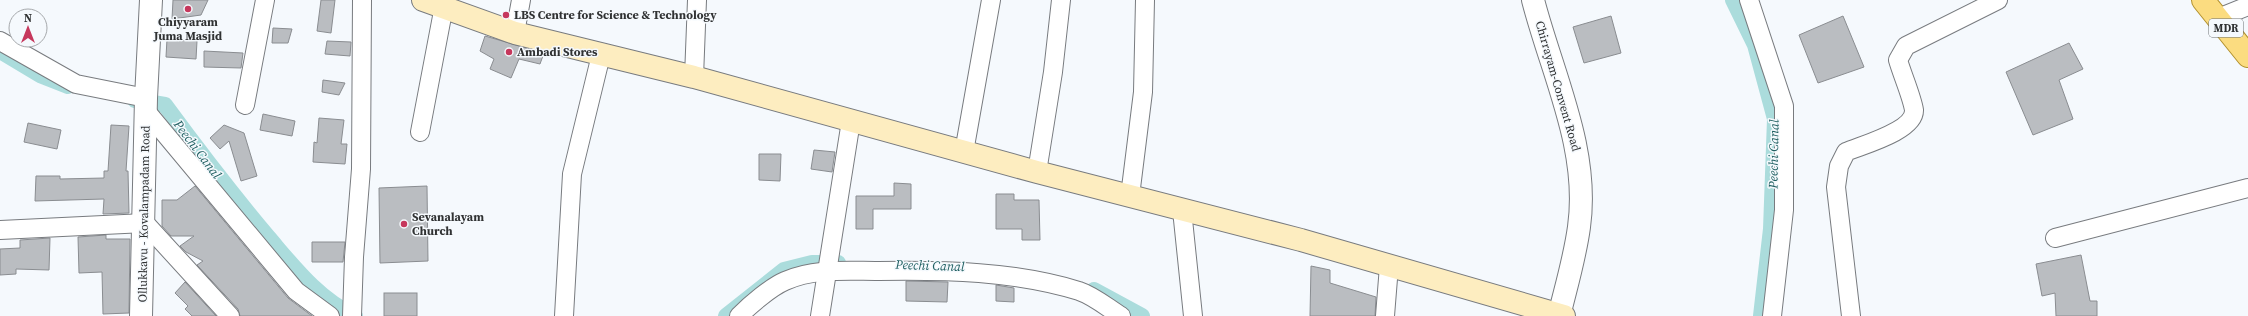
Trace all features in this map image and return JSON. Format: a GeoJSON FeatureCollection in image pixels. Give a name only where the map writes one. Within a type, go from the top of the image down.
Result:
{"type":"FeatureCollection","features":[{"type":"Feature","properties":{"kind":"main road"},"geometry":{"type":"LineString","coordinates":[[423,0],[444,6],[515,33],[694,77],[1037,172],[1301,240],[1561,316]]}},
{"type":"Feature","properties":{"kind":"main road","name":"MDR"},"geometry":{"type":"LineString","coordinates":[[2203,0],[2248,56]]}},
{"type":"Feature","properties":{"kind":"street","name":"Ollukkavu - Kovalampadam Road"},"geometry":{"type":"LineString","coordinates":[[141,316],[145,223],[146,104],[151,0]]}},
{"type":"Feature","properties":{"kind":"street"},"geometry":{"type":"LineString","coordinates":[[246,105],[266,0]]}},
{"type":"Feature","properties":{"kind":"street"},"geometry":{"type":"LineString","coordinates":[[352,310],[354,257],[361,168],[362,0]]}},
{"type":"Feature","properties":{"kind":"street"},"geometry":{"type":"LineString","coordinates":[[515,33],[521,0]]}},
{"type":"Feature","properties":{"kind":"street"},"geometry":{"type":"LineString","coordinates":[[694,77],[697,0]]}},
{"type":"Feature","properties":{"kind":"street"},"geometry":{"type":"LineString","coordinates":[[964,152],[991,0]]}},
{"type":"Feature","properties":{"kind":"street"},"geometry":{"type":"LineString","coordinates":[[1037,172],[1053,72],[1061,0]]}},
{"type":"Feature","properties":{"kind":"street"},"geometry":{"type":"LineString","coordinates":[[1130,196],[1143,92],[1145,0]]}},
{"type":"Feature","properties":{"kind":"street","name":"Chirrayam-Convent Road"},"geometry":{"type":"LineString","coordinates":[[1534,0],[1578,152],[1581,186],[1580,227],[1561,316]]}},
{"type":"Feature","properties":{"kind":"street"},"geometry":{"type":"LineString","coordinates":[[1749,0],[1784,106],[1784,210],[1772,316]]}},
{"type":"Feature","properties":{"kind":"street"},"geometry":{"type":"LineString","coordinates":[[1851,316],[1836,187],[1839,166],[1846,152],[1897,131],[1910,123],[1914,111],[1898,60],[1906,46],[1998,0]]}},
{"type":"Feature","properties":{"kind":"street"},"geometry":{"type":"LineString","coordinates":[[420,132],[444,6]]}},
{"type":"Feature","properties":{"kind":"street"},"geometry":{"type":"LineString","coordinates":[[2218,18],[2248,6]]}},
{"type":"Feature","properties":{"kind":"street"},"geometry":{"type":"LineString","coordinates":[[0,41],[76,84],[146,104],[296,291],[330,316]]}},
{"type":"Feature","properties":{"kind":"street"},"geometry":{"type":"LineString","coordinates":[[564,316],[572,174],[601,54]]}},
{"type":"Feature","properties":{"kind":"street"},"geometry":{"type":"LineString","coordinates":[[820,316],[851,121]]}},
{"type":"Feature","properties":{"kind":"street"},"geometry":{"type":"LineString","coordinates":[[2055,238],[2248,188]]}},
{"type":"Feature","properties":{"kind":"street"},"geometry":{"type":"LineString","coordinates":[[1182,210],[1193,316]]}},
{"type":"Feature","properties":{"kind":"street"},"geometry":{"type":"LineString","coordinates":[[0,230],[145,223],[230,316]]}},
{"type":"Feature","properties":{"kind":"street"},"geometry":{"type":"LineString","coordinates":[[1385,316],[1389,266]]}},
{"type":"Feature","properties":{"kind":"street"},"geometry":{"type":"LineString","coordinates":[[739,316],[784,281],[805,274],[826,271],[983,273],[1039,280],[1082,292],[1121,316]]}},
{"type":"Feature","properties":{"kind":"building","name":"Chiyyaram Juma Masjid"},"geometry":{"type":"Polygon","coordinates":[[[173,0],[208,0],[201,15],[172,19],[173,0]]]}},
{"type":"Feature","properties":{"kind":"building"},"geometry":{"type":"Polygon","coordinates":[[[321,0],[335,0],[331,33],[317,31],[321,0]]]}},
{"type":"Feature","properties":{"kind":"building"},"geometry":{"type":"Polygon","coordinates":[[[1611,16],[1621,53],[1584,63],[1573,27],[1611,16]]]}},
{"type":"Feature","properties":{"kind":"building"},"geometry":{"type":"Polygon","coordinates":[[[1843,16],[1864,67],[1818,83],[1799,35],[1843,16]]]}},
{"type":"Feature","properties":{"kind":"building"},"geometry":{"type":"Polygon","coordinates":[[[273,28],[292,29],[288,43],[272,43],[273,28]]]}},
{"type":"Feature","properties":{"kind":"building"},"geometry":{"type":"Polygon","coordinates":[[[485,36],[544,53],[540,64],[519,59],[511,78],[490,69],[494,59],[480,51],[485,36]]]}},
{"type":"Feature","properties":{"kind":"building"},"geometry":{"type":"Polygon","coordinates":[[[167,39],[197,41],[196,59],[166,57],[167,39]]]}},
{"type":"Feature","properties":{"kind":"building"},"geometry":{"type":"Polygon","coordinates":[[[327,41],[351,42],[350,56],[325,54],[327,41]]]}},
{"type":"Feature","properties":{"kind":"building"},"geometry":{"type":"Polygon","coordinates":[[[2069,43],[2083,69],[2059,80],[2073,119],[2033,135],[2006,72],[2069,43]]]}},
{"type":"Feature","properties":{"kind":"building"},"geometry":{"type":"Polygon","coordinates":[[[204,51],[243,53],[241,68],[204,67],[204,51]]]}},
{"type":"Feature","properties":{"kind":"building"},"geometry":{"type":"Polygon","coordinates":[[[323,80],[345,83],[339,95],[322,92],[323,80]]]}},
{"type":"Feature","properties":{"kind":"building"},"geometry":{"type":"Polygon","coordinates":[[[263,114],[295,121],[292,136],[260,130],[263,114]]]}},
{"type":"Feature","properties":{"kind":"building"},"geometry":{"type":"Polygon","coordinates":[[[319,118],[344,120],[341,144],[347,144],[345,164],[313,162],[314,142],[317,143],[319,118]]]}},
{"type":"Feature","properties":{"kind":"building"},"geometry":{"type":"Polygon","coordinates":[[[28,123],[61,130],[57,149],[24,142],[28,123]]]}},
{"type":"Feature","properties":{"kind":"building"},"geometry":{"type":"Polygon","coordinates":[[[111,125],[129,126],[126,171],[128,171],[129,213],[103,214],[104,199],[35,201],[36,176],[60,176],[60,179],[104,178],[104,171],[108,171],[111,125]]]}},
{"type":"Feature","properties":{"kind":"building"},"geometry":{"type":"Polygon","coordinates":[[[224,125],[244,133],[257,176],[241,181],[229,141],[220,149],[210,138],[224,125]]]}},
{"type":"Feature","properties":{"kind":"building"},"geometry":{"type":"Polygon","coordinates":[[[814,150],[835,152],[832,172],[811,169],[814,150]]]}},
{"type":"Feature","properties":{"kind":"building"},"geometry":{"type":"Polygon","coordinates":[[[759,154],[781,154],[780,181],[759,180],[759,154]]]}},
{"type":"Feature","properties":{"kind":"building"},"geometry":{"type":"Polygon","coordinates":[[[894,183],[911,184],[911,209],[873,209],[873,229],[856,229],[856,196],[894,196],[894,183]]]}},
{"type":"Feature","properties":{"kind":"building"},"geometry":{"type":"Polygon","coordinates":[[[195,186],[288,298],[312,316],[240,316],[238,309],[197,265],[203,261],[186,252],[180,246],[194,236],[171,236],[162,226],[162,200],[177,200],[195,186]]]}},
{"type":"Feature","properties":{"kind":"building","name":"Sevanalayam Church"},"geometry":{"type":"Polygon","coordinates":[[[427,186],[428,261],[380,263],[379,188],[427,186]]]}},
{"type":"Feature","properties":{"kind":"building"},"geometry":{"type":"Polygon","coordinates":[[[996,194],[1014,194],[1014,200],[1039,200],[1040,240],[1022,240],[1022,229],[996,229],[996,194]]]}},
{"type":"Feature","properties":{"kind":"building"},"geometry":{"type":"Polygon","coordinates":[[[106,235],[106,239],[130,239],[129,313],[103,314],[102,272],[79,273],[78,237],[106,235]]]}},
{"type":"Feature","properties":{"kind":"building"},"geometry":{"type":"Polygon","coordinates":[[[50,238],[49,270],[16,269],[16,274],[0,275],[0,249],[20,248],[20,240],[50,238]]]}},
{"type":"Feature","properties":{"kind":"building"},"geometry":{"type":"Polygon","coordinates":[[[312,242],[345,242],[343,262],[312,262],[312,242]]]}},
{"type":"Feature","properties":{"kind":"building"},"geometry":{"type":"Polygon","coordinates":[[[2081,255],[2090,301],[2097,301],[2097,316],[2056,316],[2055,293],[2042,296],[2036,264],[2081,255]]]}},
{"type":"Feature","properties":{"kind":"building"},"geometry":{"type":"Polygon","coordinates":[[[1311,266],[1330,270],[1330,283],[1376,297],[1375,316],[1310,316],[1311,266]]]}},
{"type":"Feature","properties":{"kind":"building"},"geometry":{"type":"Polygon","coordinates":[[[906,281],[948,282],[947,302],[906,301],[906,281]]]}},
{"type":"Feature","properties":{"kind":"building"},"geometry":{"type":"Polygon","coordinates":[[[185,282],[216,316],[192,316],[185,309],[188,306],[175,293],[185,282]]]}},
{"type":"Feature","properties":{"kind":"building"},"geometry":{"type":"Polygon","coordinates":[[[996,285],[1014,288],[1014,302],[996,301],[996,285]]]}},
{"type":"Feature","properties":{"kind":"building"},"geometry":{"type":"Polygon","coordinates":[[[384,293],[417,293],[417,316],[384,316],[384,293]]]}},
{"type":"Feature","properties":{"kind":"waterway","name":"Peechi Canal"},"geometry":{"type":"LineString","coordinates":[[1733,0],[1755,45],[1775,119],[1771,229],[1761,316]]}},
{"type":"Feature","properties":{"kind":"waterway","name":"Peechi Canal"},"geometry":{"type":"LineString","coordinates":[[0,51],[40,75],[68,86]]}},
{"type":"Feature","properties":{"kind":"waterway","name":"Peechi Canal"},"geometry":{"type":"LineString","coordinates":[[135,100],[165,105],[228,188],[297,271],[318,292],[342,309],[355,316]]}},
{"type":"Feature","properties":{"kind":"waterway","name":"Peechi Canal"},"geometry":{"type":"LineString","coordinates":[[726,316],[784,270],[812,263],[838,263]]}},
{"type":"Feature","properties":{"kind":"waterway","name":"Peechi Canal"},"geometry":{"type":"LineString","coordinates":[[1094,290],[1142,316]]}},
{"type":"Feature","properties":{"kind":"place","name":"Chiyyaram Juma Masjid"},"geometry":{"type":"Point","coordinates":[188,9]}},
{"type":"Feature","properties":{"kind":"place","name":"LBS Centre for Science & Technology"},"geometry":{"type":"Point","coordinates":[506,15]}},
{"type":"Feature","properties":{"kind":"place","name":"Ambadi Stores"},"geometry":{"type":"Point","coordinates":[509,52]}},
{"type":"Feature","properties":{"kind":"place","name":"Sevanalayam Church"},"geometry":{"type":"Point","coordinates":[404,224]}}]}
